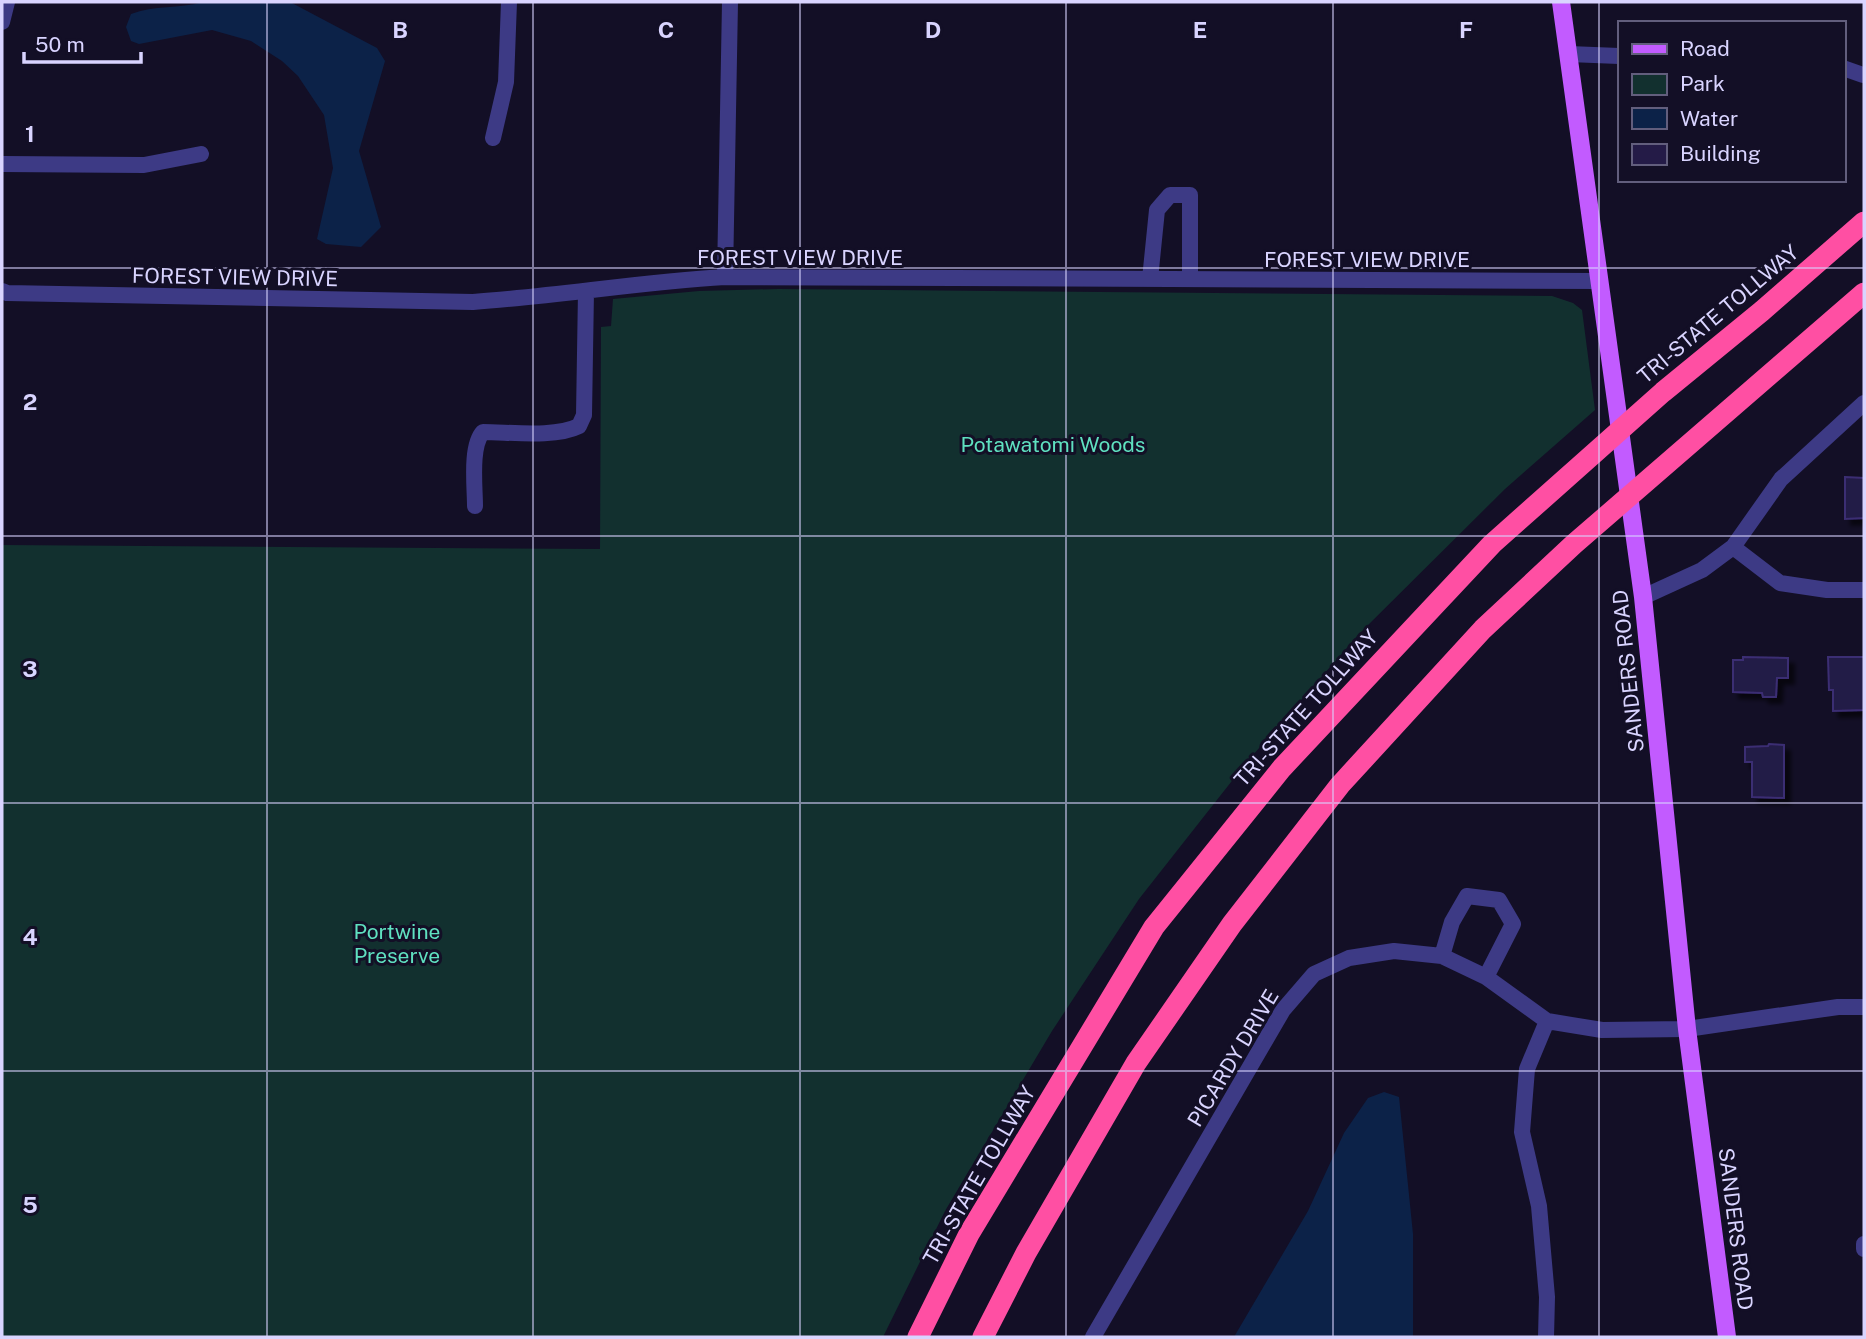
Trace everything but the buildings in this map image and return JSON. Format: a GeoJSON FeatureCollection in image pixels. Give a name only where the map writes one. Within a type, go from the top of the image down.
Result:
{"type":"FeatureCollection","features":[{"type":"Feature","properties":{"kind":"highway","name":"TRI-STATE TOLLWAY"},"geometry":{"type":"LineString","coordinates":[[918,1337],[968,1234],[1154,927],[1301,748],[1492,544],[1663,392],[1864,222]]}},
{"type":"Feature","properties":{"kind":"highway"},"geometry":{"type":"LineString","coordinates":[[983,1337],[1026,1252],[1136,1063],[1232,924],[1340,785],[1483,629],[1671,458],[1864,293]]}},
{"type":"Feature","properties":{"kind":"main road","name":"SANDERS ROAD"},"geometry":{"type":"LineString","coordinates":[[1561,2],[1643,597],[1688,1029],[1727,1337]]}},
{"type":"Feature","properties":{"kind":"street"},"geometry":{"type":"LineString","coordinates":[[493,138],[506,82],[509,2]]}},
{"type":"Feature","properties":{"kind":"street"},"geometry":{"type":"LineString","coordinates":[[725,277],[730,2]]}},
{"type":"Feature","properties":{"kind":"street"},"geometry":{"type":"LineString","coordinates":[[1569,54],[1618,56]]}},
{"type":"Feature","properties":{"kind":"street"},"geometry":{"type":"LineString","coordinates":[[1845,69],[1863,75]]}},
{"type":"Feature","properties":{"kind":"street"},"geometry":{"type":"LineString","coordinates":[[2,164],[144,165],[201,154]]}},
{"type":"Feature","properties":{"kind":"street"},"geometry":{"type":"LineString","coordinates":[[1150,279],[1157,210],[1170,195],[1190,195],[1190,279]]}},
{"type":"Feature","properties":{"kind":"street","name":"FOREST VIEW DRIVE"},"geometry":{"type":"LineString","coordinates":[[2,290],[7,293],[473,302],[668,280],[725,277],[1600,281]]}},
{"type":"Feature","properties":{"kind":"street"},"geometry":{"type":"LineString","coordinates":[[475,506],[475,451],[478,438],[483,432],[545,432],[571,430],[579,426],[584,415],[586,291]]}},
{"type":"Feature","properties":{"kind":"street"},"geometry":{"type":"LineString","coordinates":[[1643,597],[1702,570],[1733,547],[1782,479],[1864,403]]}},
{"type":"Feature","properties":{"kind":"street"},"geometry":{"type":"LineString","coordinates":[[1733,547],[1780,583],[1826,590],[1864,590]]}},
{"type":"Feature","properties":{"kind":"street"},"geometry":{"type":"LineString","coordinates":[[1442,956],[1452,922],[1467,896],[1499,900],[1513,924],[1486,977]]}},
{"type":"Feature","properties":{"kind":"street","name":"PICARDY DRIVE"},"geometry":{"type":"LineString","coordinates":[[1093,1337],[1283,1010],[1314,974],[1349,958],[1394,951],[1442,956],[1486,977],[1547,1021],[1602,1031],[1688,1029],[1838,1007],[1864,1007]]}},
{"type":"Feature","properties":{"kind":"street"},"geometry":{"type":"LineString","coordinates":[[1546,1337],[1547,1297],[1539,1206],[1522,1132],[1527,1069],[1547,1021]]}},
{"type":"Feature","properties":{"kind":"green space","name":"Portwine Preserve"},"geometry":{"type":"Polygon","coordinates":[[[778,289],[1552,296],[1573,303],[1582,310],[1595,410],[1505,489],[1359,634],[1246,763],[1139,899],[1052,1031],[945,1211],[883,1337],[2,1337],[2,545],[600,549],[601,327],[611,326],[613,299],[699,291],[778,289]]]}},
{"type":"Feature","properties":{"kind":"water"},"geometry":{"type":"Polygon","coordinates":[[[203,2],[290,2],[377,48],[385,61],[359,151],[381,227],[361,247],[326,244],[317,239],[333,168],[324,115],[298,76],[282,61],[251,41],[212,30],[139,44],[131,41],[126,27],[131,14],[203,2]]]}},
{"type":"Feature","properties":{"kind":"water"},"geometry":{"type":"Polygon","coordinates":[[[1384,1092],[1399,1097],[1413,1234],[1413,1337],[1234,1337],[1308,1211],[1344,1133],[1368,1098],[1384,1092]]]}},
{"type":"Feature","properties":{"kind":"park label","name":"Potawatomi Woods"},"geometry":{"type":"Point","coordinates":[1053,444]}}]}
